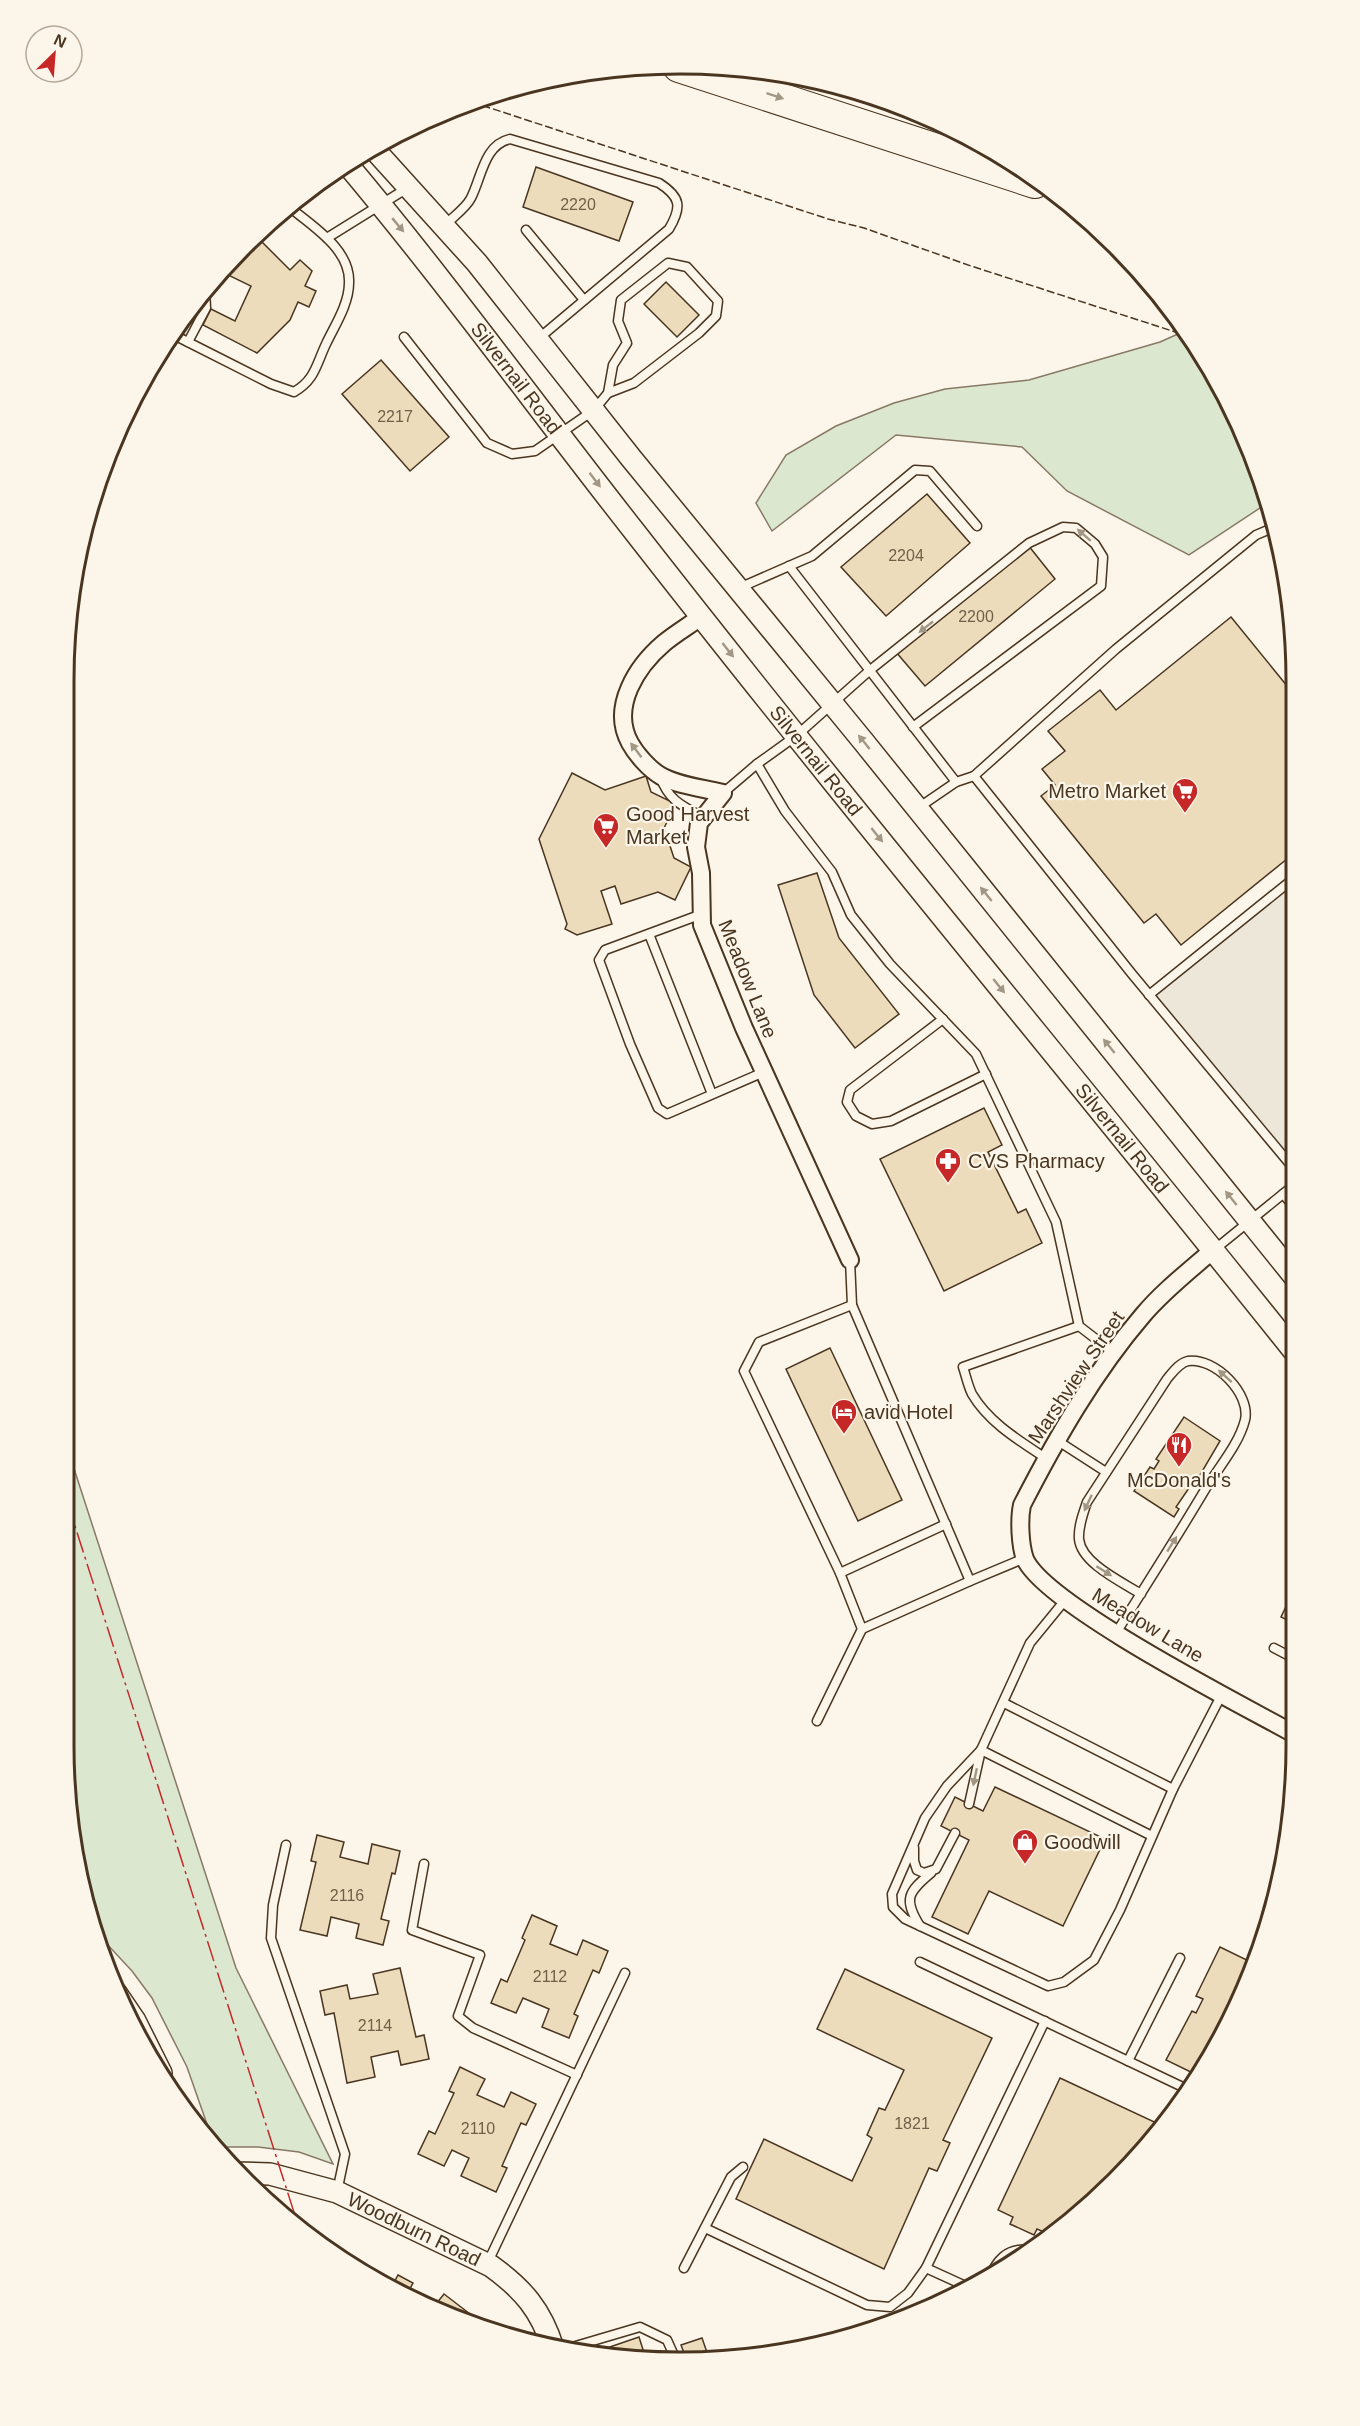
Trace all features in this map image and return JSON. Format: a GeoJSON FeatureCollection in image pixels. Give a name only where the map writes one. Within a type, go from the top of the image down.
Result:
{"type":"FeatureCollection","features":[{"type":"Feature","properties":{"kind":"highway"},"geometry":{"type":"LineString","coordinates":[[706,75],[1017,176]]}},
{"type":"Feature","properties":{"kind":"street","name":"Silvernail Road"},"geometry":{"type":"LineString","coordinates":[[379,154],[445,226],[538,339],[1286,1266]]}},
{"type":"Feature","properties":{"kind":"street","name":"Silvernail Road"},"geometry":{"type":"LineString","coordinates":[[352,170],[422,253],[559,433],[796,736],[1286,1341]]}},
{"type":"Feature","properties":{"kind":"street"},"geometry":{"type":"LineString","coordinates":[[702,616],[664,643],[632,680],[622,721],[625,733],[635,752],[659,775],[676,782],[723,793]]}},
{"type":"Feature","properties":{"kind":"street","name":"Meadow Lane"},"geometry":{"type":"LineString","coordinates":[[723,793],[699,823],[696,847],[701,873],[702,925],[744,1028],[850,1260]]}},
{"type":"Feature","properties":{"kind":"street","name":"Marshview Street"},"geometry":{"type":"LineString","coordinates":[[1025,1558],[1019,1517],[1022,1505],[1047,1459],[1115,1353],[1142,1316],[1170,1287],[1213,1250]]}},
{"type":"Feature","properties":{"kind":"street","name":"Meadow Lane"},"geometry":{"type":"LineString","coordinates":[[1025,1558],[1035,1574],[1066,1599],[1116,1633],[1286,1729]]}},
{"type":"Feature","properties":{"kind":"street","name":"Woodburn Road"},"geometry":{"type":"LineString","coordinates":[[250,2173],[270,2174],[337,2192],[487,2264],[513,2282],[529,2300],[542,2320],[549,2338]]}},
{"type":"Feature","properties":{"kind":"lane"},"geometry":{"type":"LineString","coordinates":[[445,226],[470,201],[491,149],[499,141],[510,139],[659,183],[670,190],[678,201],[677,215],[669,229],[538,339]]}},
{"type":"Feature","properties":{"kind":"lane"},"geometry":{"type":"LineString","coordinates":[[327,238],[409,186]]}},
{"type":"Feature","properties":{"kind":"lane"},"geometry":{"type":"LineString","coordinates":[[180,338],[271,384],[294,392],[308,383],[345,303],[350,282],[344,260],[327,238],[295,212]]}},
{"type":"Feature","properties":{"kind":"lane"},"geometry":{"type":"LineString","coordinates":[[526,230],[584,300]]}},
{"type":"Feature","properties":{"kind":"lane"},"geometry":{"type":"LineString","coordinates":[[404,336],[487,443],[512,454],[535,451],[594,410],[608,393],[613,365],[627,343],[618,321],[621,300],[668,263],[687,267],[718,302],[716,316],[699,333],[634,383],[608,393]]}},
{"type":"Feature","properties":{"kind":"lane"},"geometry":{"type":"LineString","coordinates":[[188,342],[206,308],[206,303]]}},
{"type":"Feature","properties":{"kind":"lane"},"geometry":{"type":"LineString","coordinates":[[738,588],[812,556],[915,470],[930,471],[977,526]]}},
{"type":"Feature","properties":{"kind":"lane"},"geometry":{"type":"LineString","coordinates":[[723,793],[757,764],[796,736],[869,671],[1029,543],[1063,527],[1076,528],[1095,544],[1103,558],[1101,586],[914,727]]}},
{"type":"Feature","properties":{"kind":"lane"},"geometry":{"type":"LineString","coordinates":[[917,808],[956,782],[974,776],[1116,649],[1256,535],[1268,530]]}},
{"type":"Feature","properties":{"kind":"lane"},"geometry":{"type":"LineString","coordinates":[[789,566],[956,782]]}},
{"type":"Feature","properties":{"kind":"lane"},"geometry":{"type":"LineString","coordinates":[[757,764],[785,811],[832,872],[851,915],[890,964],[976,1054],[1056,1222],[1079,1326],[1115,1353]]}},
{"type":"Feature","properties":{"kind":"lane"},"geometry":{"type":"LineString","coordinates":[[659,775],[665,791],[680,805],[703,817]]}},
{"type":"Feature","properties":{"kind":"lane"},"geometry":{"type":"LineString","coordinates":[[974,776],[1149,995],[1286,1159]]}},
{"type":"Feature","properties":{"kind":"lane"},"geometry":{"type":"LineString","coordinates":[[1149,995],[1286,885]]}},
{"type":"Feature","properties":{"kind":"lane"},"geometry":{"type":"LineString","coordinates":[[702,914],[605,950],[599,960],[630,1044],[658,1108],[667,1114],[764,1072]]}},
{"type":"Feature","properties":{"kind":"lane"},"geometry":{"type":"LineString","coordinates":[[649,934],[712,1094]]}},
{"type":"Feature","properties":{"kind":"lane"},"geometry":{"type":"LineString","coordinates":[[943,1019],[850,1090],[847,1102],[856,1116],[872,1124],[891,1121],[986,1074]]}},
{"type":"Feature","properties":{"kind":"lane"},"geometry":{"type":"LineString","coordinates":[[1213,1250],[1286,1192]]}},
{"type":"Feature","properties":{"kind":"lane"},"geometry":{"type":"LineString","coordinates":[[1283,1194],[1286,1198]]}},
{"type":"Feature","properties":{"kind":"lane"},"geometry":{"type":"LineString","coordinates":[[850,1260],[852,1305],[970,1581]]}},
{"type":"Feature","properties":{"kind":"lane"},"geometry":{"type":"LineString","coordinates":[[852,1305],[759,1342],[744,1371],[840,1573],[862,1629]]}},
{"type":"Feature","properties":{"kind":"lane"},"geometry":{"type":"LineString","coordinates":[[1047,1459],[1010,1434],[987,1413],[971,1393],[963,1367],[1079,1326]]}},
{"type":"Feature","properties":{"kind":"lane"},"geometry":{"type":"LineString","coordinates":[[1116,1633],[1141,1593],[1237,1439],[1245,1421],[1246,1409],[1242,1397],[1233,1383],[1216,1368],[1189,1361],[1180,1365],[1167,1379],[1087,1502],[1080,1522],[1078,1538],[1080,1546],[1093,1564],[1141,1593]]}},
{"type":"Feature","properties":{"kind":"lane"},"geometry":{"type":"LineString","coordinates":[[1058,1441],[1106,1472]]}},
{"type":"Feature","properties":{"kind":"lane"},"geometry":{"type":"LineString","coordinates":[[840,1573],[946,1524]]}},
{"type":"Feature","properties":{"kind":"lane"},"geometry":{"type":"LineString","coordinates":[[817,1721],[862,1629],[1025,1558]]}},
{"type":"Feature","properties":{"kind":"lane"},"geometry":{"type":"LineString","coordinates":[[969,1804],[981,1750],[1030,1643],[1066,1599]]}},
{"type":"Feature","properties":{"kind":"lane"},"geometry":{"type":"LineString","coordinates":[[1274,1648],[1286,1654]]}},
{"type":"Feature","properties":{"kind":"lane"},"geometry":{"type":"LineString","coordinates":[[981,1750],[947,1786],[925,1818],[892,1894],[893,1907],[905,1919],[1048,1986],[1064,1982],[1094,1960],[1120,1910],[1173,1788],[1222,1694]]}},
{"type":"Feature","properties":{"kind":"lane"},"geometry":{"type":"LineString","coordinates":[[1004,1703],[1173,1788]]}},
{"type":"Feature","properties":{"kind":"lane"},"geometry":{"type":"LineString","coordinates":[[981,1750],[1152,1836]]}},
{"type":"Feature","properties":{"kind":"lane"},"geometry":{"type":"LineString","coordinates":[[921,1926],[910,1910],[909,1897],[916,1886],[936,1869],[956,1833]]}},
{"type":"Feature","properties":{"kind":"lane"},"geometry":{"type":"LineString","coordinates":[[914,1844],[914,1861],[917,1870],[924,1873],[936,1869]]}},
{"type":"Feature","properties":{"kind":"lane"},"geometry":{"type":"LineString","coordinates":[[286,1845],[273,1905],[271,1938],[345,2154],[337,2192]]}},
{"type":"Feature","properties":{"kind":"lane"},"geometry":{"type":"LineString","coordinates":[[424,1864],[412,1930],[480,1955],[458,2016],[472,2028],[577,2075]]}},
{"type":"Feature","properties":{"kind":"lane"},"geometry":{"type":"LineString","coordinates":[[1128,2061],[1180,1958]]}},
{"type":"Feature","properties":{"kind":"lane"},"geometry":{"type":"LineString","coordinates":[[920,1962],[1182,2086]]}},
{"type":"Feature","properties":{"kind":"lane"},"geometry":{"type":"LineString","coordinates":[[487,2264],[625,1973]]}},
{"type":"Feature","properties":{"kind":"lane"},"geometry":{"type":"LineString","coordinates":[[705,2228],[867,2306],[890,2307],[908,2293],[926,2268],[1045,2021]]}},
{"type":"Feature","properties":{"kind":"lane"},"geometry":{"type":"LineString","coordinates":[[684,2268],[731,2177],[743,2167]]}},
{"type":"Feature","properties":{"kind":"lane"},"geometry":{"type":"LineString","coordinates":[[995,2264],[1002,2257],[1012,2253]]}},
{"type":"Feature","properties":{"kind":"lane"},"geometry":{"type":"LineString","coordinates":[[926,2268],[960,2284]]}},
{"type":"Feature","properties":{"kind":"lane"},"geometry":{"type":"LineString","coordinates":[[582,2344],[640,2327],[667,2340],[672,2352]]}},
{"type":"Feature","properties":{"kind":"green space"},"geometry":{"type":"Polygon","coordinates":[[[1178,334],[1205,377],[1240,448],[1261,507],[1189,555],[1067,491],[1022,447],[896,435],[772,531],[756,503],[786,455],[836,426],[894,403],[945,389],[1029,380],[1160,342],[1178,334]]]}},
{"type":"Feature","properties":{"kind":"green space"},"geometry":{"type":"Polygon","coordinates":[[[74,1469],[236,1968],[333,2164],[299,2152],[258,2147],[225,2147],[207,2126],[187,2067],[152,1998],[106,1941],[94,1903],[79,1825],[74,1746],[74,1469]]]}},
{"type":"Feature","properties":{"kind":"shaded area"},"geometry":{"type":"Polygon","coordinates":[[[1286,885],[1286,1159],[1149,995],[1286,885]]]}},
{"type":"Feature","properties":{"kind":"building"},"geometry":{"type":"Polygon","coordinates":[[[536,167],[633,202],[619,241],[523,207],[536,167]]]}},
{"type":"Feature","properties":{"kind":"building"},"geometry":{"type":"Polygon","coordinates":[[[261,241],[290,270],[300,260],[312,271],[305,286],[316,291],[309,307],[298,302],[290,320],[257,353],[203,325],[211,309],[235,321],[251,286],[228,275],[261,241]]]}},
{"type":"Feature","properties":{"kind":"building"},"geometry":{"type":"Polygon","coordinates":[[[666,282],[699,315],[677,337],[644,304],[666,282]]]}},
{"type":"Feature","properties":{"kind":"building"},"geometry":{"type":"Polygon","coordinates":[[[381,360],[449,437],[410,471],[342,394],[381,360]]]}},
{"type":"Feature","properties":{"kind":"building"},"geometry":{"type":"Polygon","coordinates":[[[927,494],[970,543],[886,616],[841,567],[927,494]]]}},
{"type":"Feature","properties":{"kind":"building"},"geometry":{"type":"Polygon","coordinates":[[[1028,545],[1055,579],[925,686],[896,652],[1028,545]]]}},
{"type":"Feature","properties":{"kind":"building"},"geometry":{"type":"Polygon","coordinates":[[[1231,617],[1286,685],[1286,860],[1181,945],[1156,914],[1144,923],[1041,796],[1055,785],[1042,769],[1065,751],[1048,731],[1100,690],[1116,710],[1231,617]]]}},
{"type":"Feature","properties":{"kind":"building","name":"Good Harvest Market"},"geometry":{"type":"Polygon","coordinates":[[[572,773],[605,790],[646,776],[651,792],[676,804],[664,828],[674,858],[691,867],[675,900],[658,892],[621,904],[615,886],[601,891],[612,924],[577,935],[565,929],[567,924],[539,839],[572,773]]]}},
{"type":"Feature","properties":{"kind":"building"},"geometry":{"type":"Polygon","coordinates":[[[817,873],[839,938],[899,1014],[855,1048],[814,995],[778,885],[817,873]]]}},
{"type":"Feature","properties":{"kind":"building","name":"CVS Pharmacy"},"geometry":{"type":"Polygon","coordinates":[[[984,1108],[1002,1145],[988,1152],[1018,1213],[1026,1209],[1042,1243],[944,1291],[880,1159],[984,1108]]]}},
{"type":"Feature","properties":{"kind":"building","name":"avid Hotel"},"geometry":{"type":"Polygon","coordinates":[[[830,1348],[902,1500],[858,1521],[786,1369],[830,1348]]]}},
{"type":"Feature","properties":{"kind":"building","name":"McDonald's"},"geometry":{"type":"Polygon","coordinates":[[[1184,1417],[1220,1441],[1193,1487],[1191,1485],[1176,1507],[1179,1509],[1174,1517],[1134,1491],[1150,1467],[1154,1469],[1159,1461],[1156,1459],[1184,1417]]]}},
{"type":"Feature","properties":{"kind":"building"},"geometry":{"type":"Polygon","coordinates":[[[1286,1607],[1286,1620],[1281,1617],[1286,1607]]]}},
{"type":"Feature","properties":{"kind":"building","name":"Goodwill"},"geometry":{"type":"Polygon","coordinates":[[[995,1787],[1105,1839],[1063,1926],[989,1891],[968,1934],[932,1917],[969,1840],[941,1826],[955,1797],[983,1811],[995,1787]]]}},
{"type":"Feature","properties":{"kind":"building"},"geometry":{"type":"Polygon","coordinates":[[[317,1835],[344,1842],[340,1857],[368,1864],[372,1844],[400,1851],[381,1919],[389,1921],[383,1945],[356,1938],[359,1924],[331,1917],[327,1936],[300,1930],[316,1862],[311,1861],[317,1835]]]}},
{"type":"Feature","properties":{"kind":"building"},"geometry":{"type":"Polygon","coordinates":[[[532,1915],[557,1926],[550,1944],[577,1955],[583,1940],[608,1951],[599,1973],[593,1970],[574,2014],[578,2016],[569,2038],[542,2027],[549,2009],[523,1998],[516,2013],[491,2003],[501,1979],[507,1982],[525,1940],[522,1938],[532,1915]]]}},
{"type":"Feature","properties":{"kind":"building"},"geometry":{"type":"Polygon","coordinates":[[[1220,1947],[1247,1960],[1224,2014],[1191,2072],[1166,2060],[1192,2011],[1196,2013],[1203,1999],[1196,1996],[1220,1947]]]}},
{"type":"Feature","properties":{"kind":"building"},"geometry":{"type":"Polygon","coordinates":[[[400,1968],[416,2037],[424,2035],[429,2059],[401,2065],[398,2051],[371,2057],[375,2077],[347,2083],[334,2013],[325,2015],[320,1991],[347,1985],[350,1999],[378,1994],[373,1974],[400,1968]]]}},
{"type":"Feature","properties":{"kind":"building"},"geometry":{"type":"Polygon","coordinates":[[[845,1969],[992,2038],[943,2140],[950,2143],[937,2171],[929,2168],[884,2269],[736,2199],[764,2139],[852,2181],[872,2138],[867,2135],[879,2108],[885,2110],[904,2070],[817,2029],[845,1969]]]}},
{"type":"Feature","properties":{"kind":"building"},"geometry":{"type":"Polygon","coordinates":[[[460,2067],[485,2079],[477,2095],[504,2107],[511,2092],[536,2104],[526,2125],[521,2123],[502,2166],[507,2168],[496,2192],[461,2176],[469,2158],[452,2150],[444,2166],[418,2154],[429,2131],[435,2134],[454,2093],[449,2091],[460,2067]]]}},
{"type":"Feature","properties":{"kind":"building"},"geometry":{"type":"Polygon","coordinates":[[[1060,2078],[1155,2122],[1109,2175],[1043,2231],[1037,2229],[1034,2235],[1010,2224],[1013,2217],[998,2210],[1060,2078]]]}},
{"type":"Feature","properties":{"kind":"building"},"geometry":{"type":"Polygon","coordinates":[[[398,2275],[413,2283],[410,2289],[395,2281],[398,2275]]]}},
{"type":"Feature","properties":{"kind":"building"},"geometry":{"type":"Polygon","coordinates":[[[444,2294],[471,2315],[448,2306],[438,2302],[444,2294]]]}},
{"type":"Feature","properties":{"kind":"building"},"geometry":{"type":"Polygon","coordinates":[[[639,2337],[643,2351],[640,2351],[608,2348],[639,2337]]]}},
{"type":"Feature","properties":{"kind":"building"},"geometry":{"type":"Polygon","coordinates":[[[702,2338],[707,2351],[684,2352],[681,2345],[702,2338]]]}},
{"type":"Feature","properties":{"kind":"fence"},"geometry":{"type":"LineString","coordinates":[[485,106],[828,219],[864,228],[971,266],[1176,332]]}},
{"type":"Feature","properties":{"kind":"power"},"geometry":{"type":"LineString","coordinates":[[74,1523],[294,2214]]}},
{"type":"Feature","properties":{"kind":"place","name":"Metro Market"},"geometry":{"type":"Point","coordinates":[1185,814]}},
{"type":"Feature","properties":{"kind":"place","name":"Good Harvest Market"},"geometry":{"type":"Point","coordinates":[606,849]}},
{"type":"Feature","properties":{"kind":"place","name":"CVS Pharmacy"},"geometry":{"type":"Point","coordinates":[948,1184]}},
{"type":"Feature","properties":{"kind":"place","name":"avid Hotel"},"geometry":{"type":"Point","coordinates":[844,1435]}},
{"type":"Feature","properties":{"kind":"place","name":"McDonald's"},"geometry":{"type":"Point","coordinates":[1179,1468]}},
{"type":"Feature","properties":{"kind":"place","name":"Goodwill"},"geometry":{"type":"Point","coordinates":[1025,1865]}}]}
